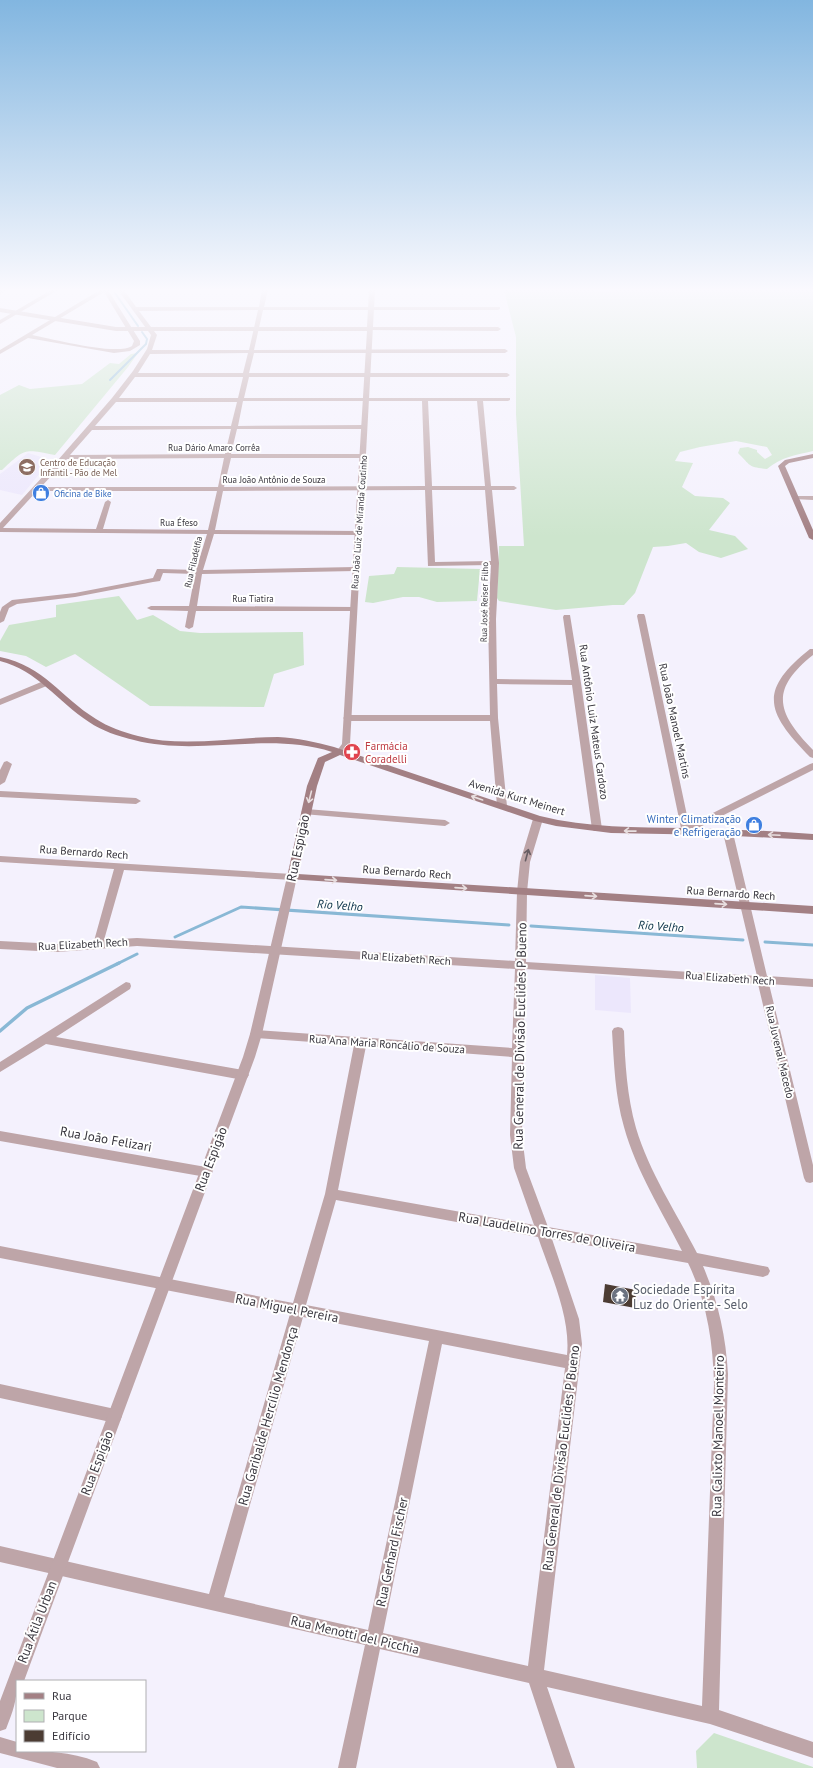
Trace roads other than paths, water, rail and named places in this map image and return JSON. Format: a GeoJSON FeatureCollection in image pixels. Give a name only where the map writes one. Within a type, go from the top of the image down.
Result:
{"type":"FeatureCollection","features":[{"type":"Feature","properties":{"kind":"main road"},"geometry":{"type":"LineString","coordinates":[[813,456],[786,461],[781,466],[813,538]]}},
{"type":"Feature","properties":{"kind":"main road"},"geometry":{"type":"LineString","coordinates":[[0,659],[19,664],[98,724],[122,734],[151,742],[184,746],[267,740],[304,743],[316,749],[321,760],[340,752]]}},
{"type":"Feature","properties":{"kind":"main road","name":"Avenida Kurt Meinert"},"geometry":{"type":"LineString","coordinates":[[304,743],[340,752],[538,819],[570,826],[597,829],[686,831],[813,837]]}},
{"type":"Feature","properties":{"kind":"main road","name":"Rua Espigão"},"geometry":{"type":"LineString","coordinates":[[292,877],[314,779],[321,760]]}},
{"type":"Feature","properties":{"kind":"main road","name":"Rua Bernardo Rech"},"geometry":{"type":"LineString","coordinates":[[292,877],[813,910]]}},
{"type":"Feature","properties":{"kind":"street"},"geometry":{"type":"LineString","coordinates":[[0,528],[34,489],[92,428],[134,373]]}},
{"type":"Feature","properties":{"kind":"street"},"geometry":{"type":"LineString","coordinates":[[132,375],[507,375]]}},
{"type":"Feature","properties":{"kind":"street","name":"Rua Filadélfia"},"geometry":{"type":"LineString","coordinates":[[189,627],[194,608],[199,572],[211,531],[246,375]]}},
{"type":"Feature","properties":{"kind":"street","name":"Rua João Luiz de Miranda Coutinho"},"geometry":{"type":"LineString","coordinates":[[340,752],[346,744],[367,375]]}},
{"type":"Feature","properties":{"kind":"street"},"geometry":{"type":"LineString","coordinates":[[425,399],[431,564],[495,563]]}},
{"type":"Feature","properties":{"kind":"street","name":"Rua José Reiser Filho"},"geometry":{"type":"LineString","coordinates":[[480,399],[495,563],[492,681],[502,806]]}},
{"type":"Feature","properties":{"kind":"street"},"geometry":{"type":"LineString","coordinates":[[113,400],[508,399]]}},
{"type":"Feature","properties":{"kind":"street"},"geometry":{"type":"LineString","coordinates":[[92,428],[364,427]]}},
{"type":"Feature","properties":{"kind":"street","name":"Rua Dário Amaro Corrêa"},"geometry":{"type":"LineString","coordinates":[[65,456],[363,456]]}},
{"type":"Feature","properties":{"kind":"street","name":"Rua João Antônio de Souza"},"geometry":{"type":"LineString","coordinates":[[34,489],[514,488]]}},
{"type":"Feature","properties":{"kind":"street"},"geometry":{"type":"LineString","coordinates":[[796,498],[813,498]]}},
{"type":"Feature","properties":{"kind":"street"},"geometry":{"type":"LineString","coordinates":[[99,530],[108,502]]}},
{"type":"Feature","properties":{"kind":"street","name":"Rua Éfeso"},"geometry":{"type":"LineString","coordinates":[[0,528],[358,533]]}},
{"type":"Feature","properties":{"kind":"street"},"geometry":{"type":"LineString","coordinates":[[0,621],[6,608],[14,602],[80,594],[153,580],[157,579],[160,571],[199,572],[355,569]]}},
{"type":"Feature","properties":{"kind":"street","name":"Rua Tiatira"},"geometry":{"type":"LineString","coordinates":[[151,608],[354,609]]}},
{"type":"Feature","properties":{"kind":"street","name":"Rua João Manoel Martins"},"geometry":{"type":"LineString","coordinates":[[641,616],[686,831]]}},
{"type":"Feature","properties":{"kind":"street","name":"Rua Antônio Luiz Mateus Cardozo"},"geometry":{"type":"LineString","coordinates":[[568,617],[597,829]]}},
{"type":"Feature","properties":{"kind":"street"},"geometry":{"type":"LineString","coordinates":[[813,651],[785,675],[778,694],[777,702],[781,716],[786,724],[813,755]]}},
{"type":"Feature","properties":{"kind":"street"},"geometry":{"type":"LineString","coordinates":[[492,681],[577,683]]}},
{"type":"Feature","properties":{"kind":"street"},"geometry":{"type":"LineString","coordinates":[[0,702],[46,683]]}},
{"type":"Feature","properties":{"kind":"street"},"geometry":{"type":"LineString","coordinates":[[347,718],[494,718]]}},
{"type":"Feature","properties":{"kind":"street"},"geometry":{"type":"LineString","coordinates":[[0,782],[7,764]]}},
{"type":"Feature","properties":{"kind":"street"},"geometry":{"type":"LineString","coordinates":[[686,831],[813,766]]}},
{"type":"Feature","properties":{"kind":"street"},"geometry":{"type":"LineString","coordinates":[[0,794],[136,801]]}},
{"type":"Feature","properties":{"kind":"street"},"geometry":{"type":"LineString","coordinates":[[306,812],[445,823]]}},
{"type":"Feature","properties":{"kind":"street","name":"Rua General de Divisão Euclides P Bueno"},"geometry":{"type":"LineString","coordinates":[[535,1676],[575,1344],[572,1319],[543,1231],[525,1185],[517,1152],[519,965],[522,892],[525,862],[538,819]]}},
{"type":"Feature","properties":{"kind":"street","name":"Rua Juvenal Macedo"},"geometry":{"type":"LineString","coordinates":[[728,833],[810,1178]]}},
{"type":"Feature","properties":{"kind":"street","name":"Rua Bernardo Rech"},"geometry":{"type":"LineString","coordinates":[[0,859],[292,877]]}},
{"type":"Feature","properties":{"kind":"street"},"geometry":{"type":"LineString","coordinates":[[98,944],[120,867]]}},
{"type":"Feature","properties":{"kind":"street","name":"Rua Espigão"},"geometry":{"type":"LineString","coordinates":[[58,1567],[256,1034],[292,877]]}},
{"type":"Feature","properties":{"kind":"street","name":"Rua Elizabeth Rech"},"geometry":{"type":"LineString","coordinates":[[0,945],[57,948],[137,942],[813,984]]}},
{"type":"Feature","properties":{"kind":"street"},"geometry":{"type":"LineString","coordinates":[[0,1068],[126,986]]}},
{"type":"Feature","properties":{"kind":"street","name":"Rua Calixto Manoel Monteiro"},"geometry":{"type":"LineString","coordinates":[[618,1031],[622,1093],[625,1111],[634,1141],[652,1182],[692,1258],[712,1310],[718,1343],[721,1374],[710,1716]]}},
{"type":"Feature","properties":{"kind":"street","name":"Rua Ana Maria Roncálio de Souza"},"geometry":{"type":"LineString","coordinates":[[256,1034],[518,1053]]}},
{"type":"Feature","properties":{"kind":"street"},"geometry":{"type":"LineString","coordinates":[[43,1039],[242,1074]]}},
{"type":"Feature","properties":{"kind":"street","name":"Rua Garibalde Hercílio Mendonça"},"geometry":{"type":"LineString","coordinates":[[214,1603],[331,1194],[360,1041]]}},
{"type":"Feature","properties":{"kind":"street","name":"Rua João Felizari"},"geometry":{"type":"LineString","coordinates":[[0,1136],[206,1172]]}},
{"type":"Feature","properties":{"kind":"street","name":"Rua Laudelino Torres de Oliveira"},"geometry":{"type":"LineString","coordinates":[[331,1194],[763,1270]]}},
{"type":"Feature","properties":{"kind":"street","name":"Rua Miguel Pereira"},"geometry":{"type":"LineString","coordinates":[[0,1252],[573,1363]]}},
{"type":"Feature","properties":{"kind":"street","name":"Rua Gerhard Fischer"},"geometry":{"type":"LineString","coordinates":[[347,1768],[437,1337]]}},
{"type":"Feature","properties":{"kind":"street"},"geometry":{"type":"LineString","coordinates":[[0,1391],[115,1416]]}},
{"type":"Feature","properties":{"kind":"street","name":"Rua Menotti del Picchia"},"geometry":{"type":"LineString","coordinates":[[0,1554],[710,1716],[813,1750]]}},
{"type":"Feature","properties":{"kind":"street","name":"Rua Átila Urban"},"geometry":{"type":"LineString","coordinates":[[0,1723],[58,1567]]}},
{"type":"Feature","properties":{"kind":"street"},"geometry":{"type":"LineString","coordinates":[[535,1676],[566,1768]]}},
{"type":"Feature","properties":{"kind":"street"},"geometry":{"type":"LineString","coordinates":[[0,1745],[16,1750]]}},
{"type":"Feature","properties":{"kind":"street"},"geometry":{"type":"LineString","coordinates":[[27,1752],[91,1768]]}},
{"type":"Feature","properties":{"kind":"waterway"},"geometry":{"type":"LineString","coordinates":[[110,380],[117,373]]}},
{"type":"Feature","properties":{"kind":"waterway","name":"Rio Velho"},"geometry":{"type":"LineString","coordinates":[[175,937],[241,907],[509,925]]}},
{"type":"Feature","properties":{"kind":"waterway","name":"Rio Velho"},"geometry":{"type":"LineString","coordinates":[[531,926],[743,940]]}},
{"type":"Feature","properties":{"kind":"waterway","name":"Rio Velho"},"geometry":{"type":"LineString","coordinates":[[765,942],[813,945]]}},
{"type":"Feature","properties":{"kind":"waterway","name":"Rio Velho"},"geometry":{"type":"LineString","coordinates":[[119,963],[137,954]]}},
{"type":"Feature","properties":{"kind":"waterway","name":"Rio Velho"},"geometry":{"type":"LineString","coordinates":[[0,1031],[27,1008],[119,963]]}},
{"type":"Feature","properties":{"kind":"place","name":"Centro de Educação Infantil - Pão de Mel"},"geometry":{"type":"Point","coordinates":[27,467]}},
{"type":"Feature","properties":{"kind":"place","name":"Oficina de Bike"},"geometry":{"type":"Point","coordinates":[41,493]}},
{"type":"Feature","properties":{"kind":"place","name":"Farmácia Coradelli"},"geometry":{"type":"Point","coordinates":[352,752]}},
{"type":"Feature","properties":{"kind":"place","name":"Winter Climatização e Refrigeração"},"geometry":{"type":"Point","coordinates":[754,825]}},
{"type":"Feature","properties":{"kind":"place","name":"Sociedade Espírita Luz do Oriente - Selo"},"geometry":{"type":"Point","coordinates":[620,1296]}}]}
